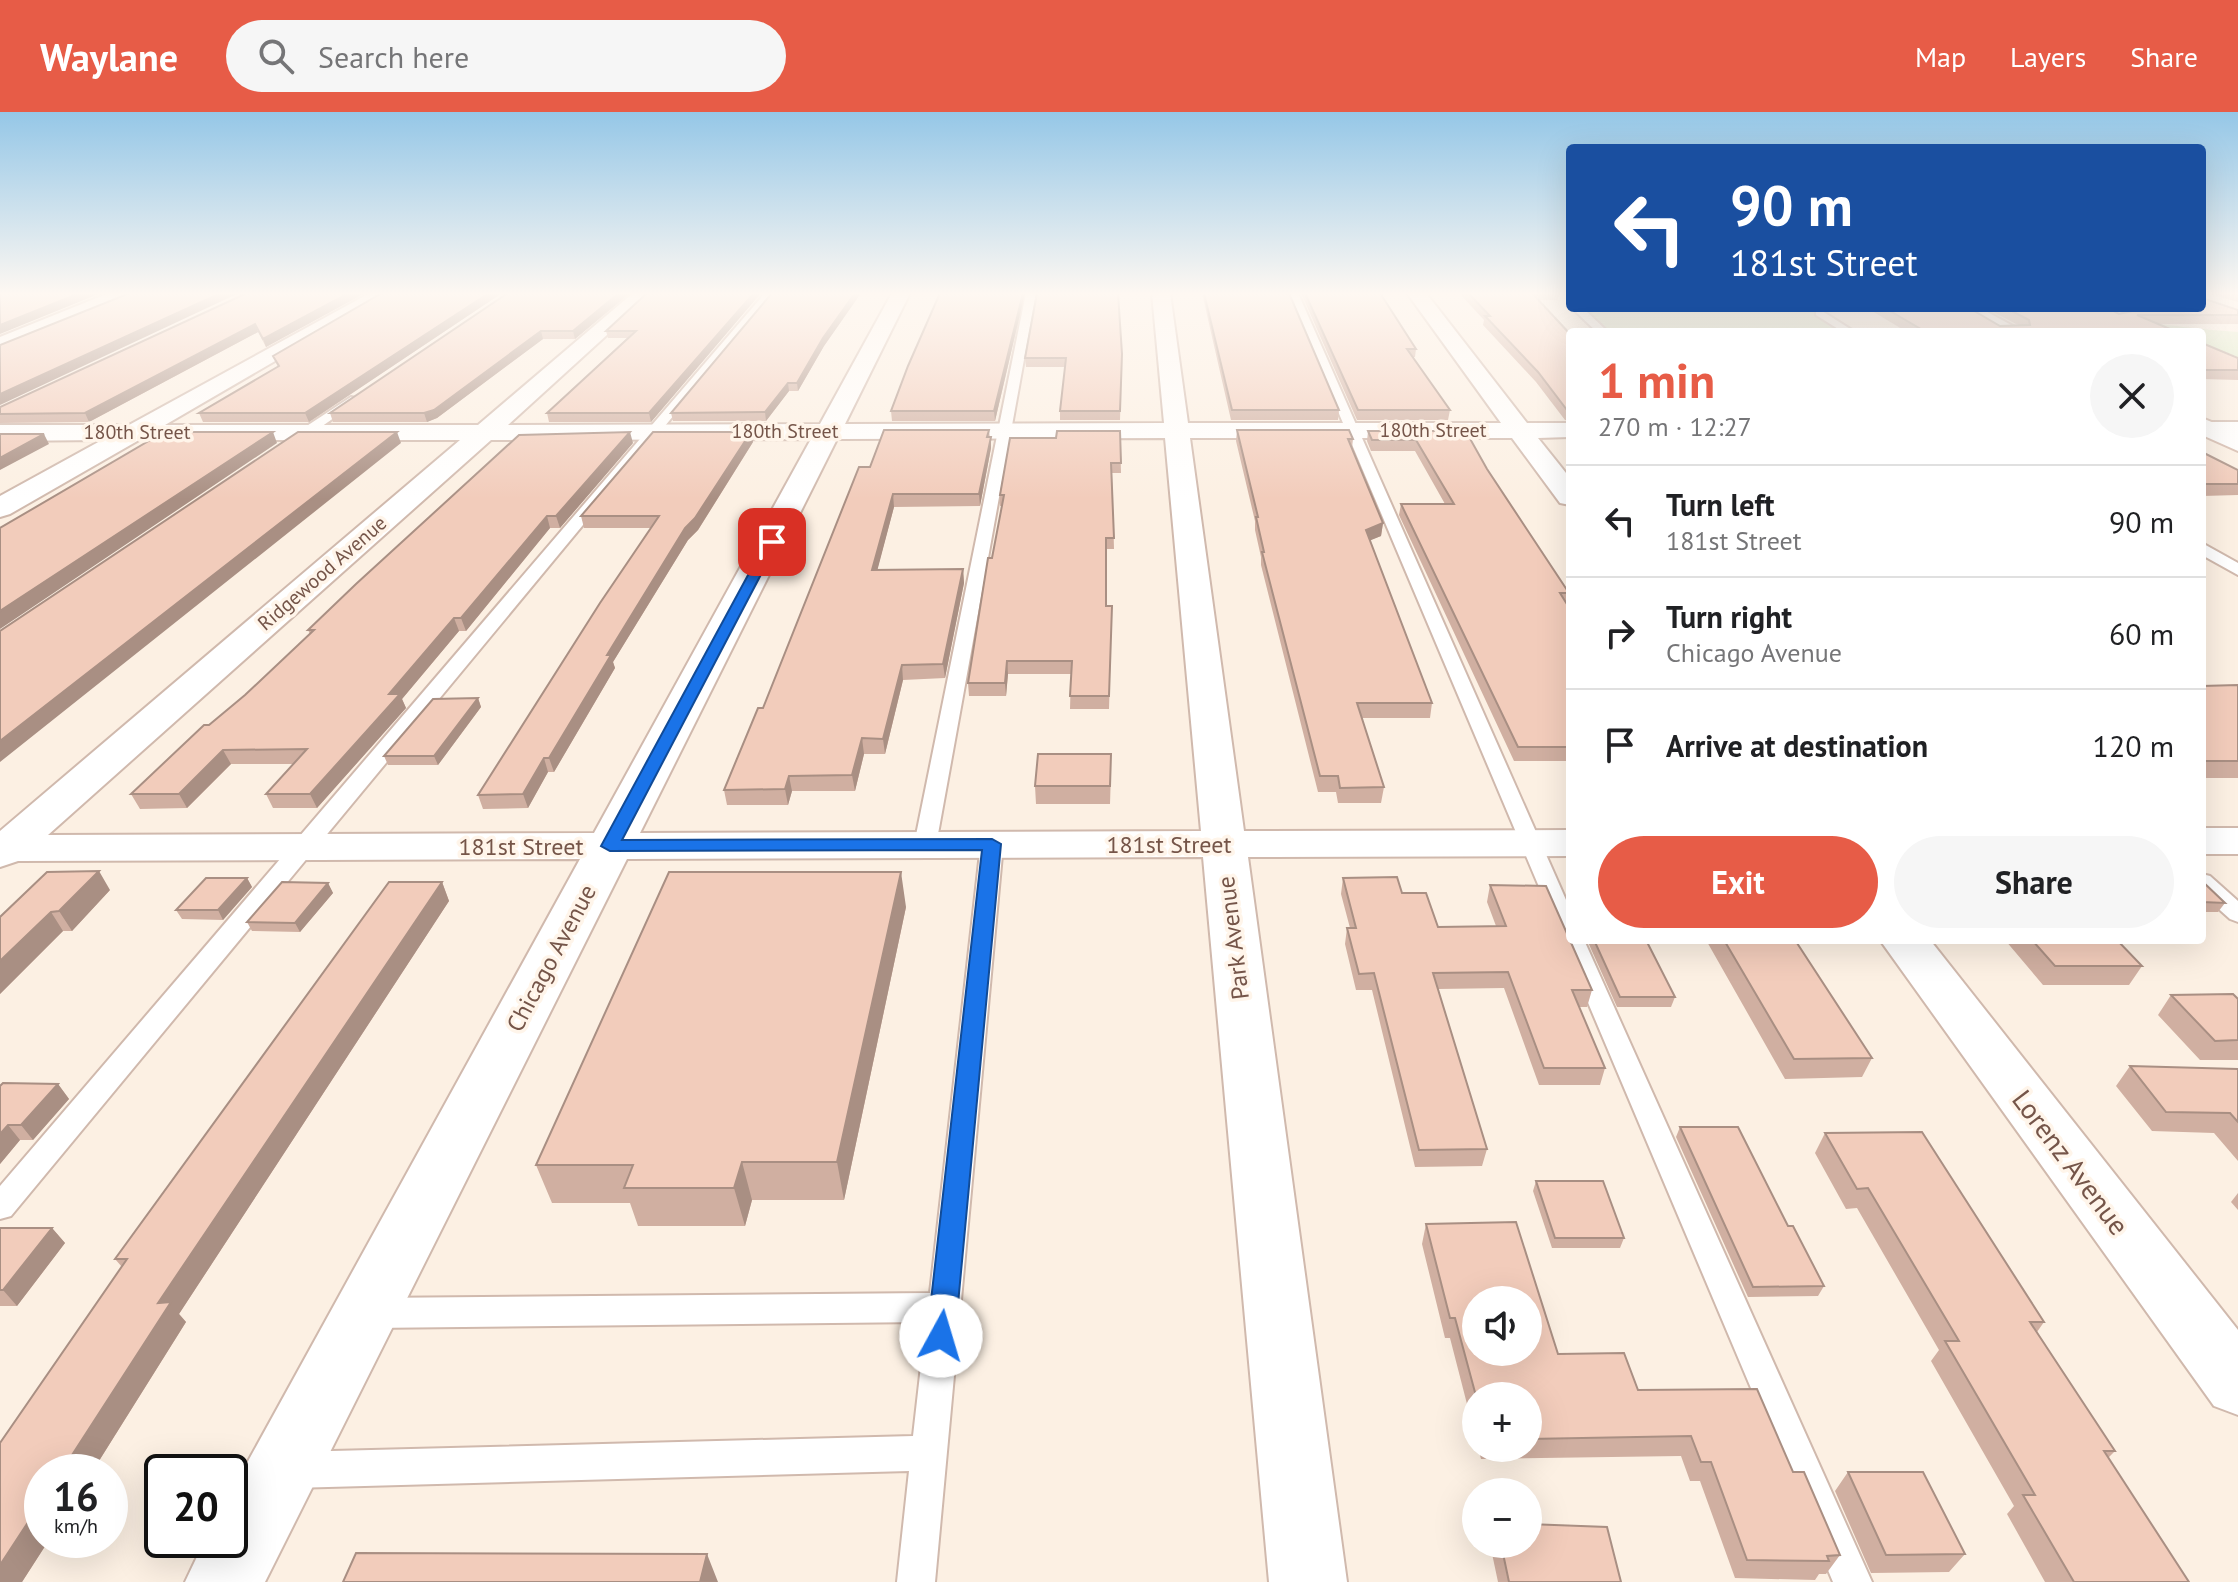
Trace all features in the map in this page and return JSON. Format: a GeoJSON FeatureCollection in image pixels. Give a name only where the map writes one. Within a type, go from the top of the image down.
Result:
{"type":"FeatureCollection","features":[{"type":"Feature","properties":{"kind":"street"},"geometry":{"type":"LineString","coordinates":[[0,508],[261,362]]}},
{"type":"Feature","properties":{"kind":"street","name":"Ridgewood Avenue"},"geometry":{"type":"LineString","coordinates":[[2,850],[565,362]]}},
{"type":"Feature","properties":{"kind":"street","name":"Chicago Avenue"},"geometry":{"type":"LineString","coordinates":[[224,1582],[866,362]]}},
{"type":"Feature","properties":{"kind":"street","name":"Park Avenue"},"geometry":{"type":"LineString","coordinates":[[1168,362],[1308,1582]]}},
{"type":"Feature","properties":{"kind":"street"},"geometry":{"type":"LineString","coordinates":[[1468,362],[1566,492]]}},
{"type":"Feature","properties":{"kind":"street"},"geometry":{"type":"LineString","coordinates":[[2206,427],[2238,429]]}},
{"type":"Feature","properties":{"kind":"street"},"geometry":{"type":"LineString","coordinates":[[2206,427],[2238,443]]}},
{"type":"Feature","properties":{"kind":"street","name":"180th Street"},"geometry":{"type":"LineString","coordinates":[[0,433],[1566,430]]}},
{"type":"Feature","properties":{"kind":"street"},"geometry":{"type":"LineString","coordinates":[[2206,841],[2238,841]]}},
{"type":"Feature","properties":{"kind":"street","name":"181st Street"},"geometry":{"type":"LineString","coordinates":[[2,850],[1550,843]]}},
{"type":"Feature","properties":{"kind":"street","name":"Lorenz Avenue"},"geometry":{"type":"LineString","coordinates":[[1907,944],[2238,1383]]}},
{"type":"Feature","properties":{"kind":"lane"},"geometry":{"type":"LineString","coordinates":[[0,1207],[712,362]]}},
{"type":"Feature","properties":{"kind":"lane"},"geometry":{"type":"LineString","coordinates":[[925,845],[1017,362]]}},
{"type":"Feature","properties":{"kind":"lane"},"geometry":{"type":"LineString","coordinates":[[1323,362],[1550,843],[1566,915]]}},
{"type":"Feature","properties":{"kind":"lane"},"geometry":{"type":"LineString","coordinates":[[280,450],[370,389]]}},
{"type":"Feature","properties":{"kind":"lane"},"geometry":{"type":"LineString","coordinates":[[2206,550],[2238,570]]}},
{"type":"Feature","properties":{"kind":"lane"},"geometry":{"type":"LineString","coordinates":[[916,1582],[992,844]]}},
{"type":"Feature","properties":{"kind":"lane"},"geometry":{"type":"LineString","coordinates":[[2206,885],[2238,914]]}},
{"type":"Feature","properties":{"kind":"lane"},"geometry":{"type":"LineString","coordinates":[[1574,944],[1853,1582]]}},
{"type":"Feature","properties":{"kind":"lane"},"geometry":{"type":"LineString","coordinates":[[365,1313],[944,1307]]}},
{"type":"Feature","properties":{"kind":"lane"},"geometry":{"type":"LineString","coordinates":[[283,1470],[929,1453]]}},
{"type":"Feature","properties":{"kind":"green space"},"geometry":{"type":"Polygon","coordinates":[[[2206,362],[2206,362],[2238,362],[2238,369],[2206,362]]]}},
{"type":"Feature","properties":{"kind":"building"},"geometry":{"type":"Polygon","coordinates":[[[0,362],[71,362],[0,394],[0,362]]]}},
{"type":"Feature","properties":{"kind":"building"},"geometry":{"type":"Polygon","coordinates":[[[98,362],[183,362],[85,413],[0,414],[0,407],[98,362]]]}},
{"type":"Feature","properties":{"kind":"building"},"geometry":{"type":"Polygon","coordinates":[[[276,362],[384,362],[305,413],[199,413],[279,366],[276,362]]]}},
{"type":"Feature","properties":{"kind":"building"},"geometry":{"type":"Polygon","coordinates":[[[406,362],[500,362],[434,410],[424,413],[330,413],[406,362]]]}},
{"type":"Feature","properties":{"kind":"building"},"geometry":{"type":"Polygon","coordinates":[[[603,362],[694,362],[649,413],[547,413],[603,362]]]}},
{"type":"Feature","properties":{"kind":"building"},"geometry":{"type":"Polygon","coordinates":[[[714,362],[809,362],[797,383],[788,383],[765,412],[671,413],[714,362]]]}},
{"type":"Feature","properties":{"kind":"building"},"geometry":{"type":"Polygon","coordinates":[[[910,362],[1006,362],[994,411],[891,411],[910,362]]]}},
{"type":"Feature","properties":{"kind":"building"},"geometry":{"type":"Polygon","coordinates":[[[1066,362],[1122,362],[1120,411],[1060,411],[1066,362]]]}},
{"type":"Feature","properties":{"kind":"building"},"geometry":{"type":"Polygon","coordinates":[[[1220,362],[1318,362],[1339,410],[1232,410],[1220,362]]]}},
{"type":"Feature","properties":{"kind":"building"},"geometry":{"type":"Polygon","coordinates":[[[1336,362],[1416,362],[1450,410],[1358,410],[1336,362]]]}},
{"type":"Feature","properties":{"kind":"building"},"geometry":{"type":"Polygon","coordinates":[[[1528,362],[1566,362],[1566,409],[1528,362]]]}},
{"type":"Feature","properties":{"kind":"building"},"geometry":{"type":"Polygon","coordinates":[[[2206,362],[2238,362],[2238,370],[2206,370],[2206,362]]]}},
{"type":"Feature","properties":{"kind":"building"},"geometry":{"type":"Polygon","coordinates":[[[884,430],[989,430],[987,437],[991,437],[979,494],[893,494],[872,570],[963,569],[943,664],[902,665],[883,739],[862,738],[852,775],[789,776],[785,789],[724,790],[758,708],[763,708],[859,467],[870,467],[884,430]]]}},
{"type":"Feature","properties":{"kind":"building"},"geometry":{"type":"Polygon","coordinates":[[[1237,430],[1349,430],[1353,439],[1348,439],[1383,523],[1366,530],[1432,703],[1357,703],[1384,787],[1340,788],[1338,776],[1320,776],[1262,552],[1258,517],[1237,430]]]}},
{"type":"Feature","properties":{"kind":"building"},"geometry":{"type":"Polygon","coordinates":[[[1057,431],[1120,431],[1121,463],[1111,463],[1114,538],[1106,538],[1106,606],[1112,606],[1109,696],[1070,696],[1072,661],[1007,661],[1005,683],[968,683],[988,558],[992,558],[1004,495],[1000,495],[1010,438],[1056,438],[1057,431]]]}},
{"type":"Feature","properties":{"kind":"building"},"geometry":{"type":"Polygon","coordinates":[[[1368,431],[1464,431],[1566,588],[1566,593],[1560,593],[1566,603],[1566,747],[1518,747],[1401,504],[1454,504],[1416,440],[1372,440],[1368,431]]]}},
{"type":"Feature","properties":{"kind":"building"},"geometry":{"type":"Polygon","coordinates":[[[164,432],[273,432],[0,611],[0,528],[164,432]]]}},
{"type":"Feature","properties":{"kind":"building"},"geometry":{"type":"Polygon","coordinates":[[[298,432],[397,432],[0,741],[0,631],[298,432]]]}},
{"type":"Feature","properties":{"kind":"building"},"geometry":{"type":"Polygon","coordinates":[[[630,432],[556,516],[547,516],[461,618],[454,618],[389,694],[400,694],[310,794],[266,794],[307,749],[223,750],[179,794],[131,794],[204,725],[209,725],[245,695],[314,630],[308,630],[356,584],[519,435],[630,432]]]}},
{"type":"Feature","properties":{"kind":"building"},"geometry":{"type":"Polygon","coordinates":[[[653,432],[751,432],[695,518],[685,528],[607,655],[611,655],[549,758],[544,758],[523,794],[478,795],[659,516],[581,516],[653,432]]]}},
{"type":"Feature","properties":{"kind":"building"},"geometry":{"type":"Polygon","coordinates":[[[0,434],[44,434],[0,458],[0,434]]]}},
{"type":"Feature","properties":{"kind":"building"},"geometry":{"type":"Polygon","coordinates":[[[2206,454],[2238,470],[2238,484],[2206,484],[2206,454]]]}},
{"type":"Feature","properties":{"kind":"building"},"geometry":{"type":"Polygon","coordinates":[[[2238,685],[2238,761],[2206,761],[2206,686],[2238,685]]]}},
{"type":"Feature","properties":{"kind":"building"},"geometry":{"type":"Polygon","coordinates":[[[478,698],[434,756],[384,756],[433,699],[478,698]]]}},
{"type":"Feature","properties":{"kind":"building"},"geometry":{"type":"Polygon","coordinates":[[[1038,754],[1111,754],[1110,786],[1035,786],[1038,754]]]}},
{"type":"Feature","properties":{"kind":"building"},"geometry":{"type":"Polygon","coordinates":[[[99,871],[59,911],[51,912],[0,961],[0,917],[47,872],[99,871]]]}},
{"type":"Feature","properties":{"kind":"building"},"geometry":{"type":"Polygon","coordinates":[[[669,872],[901,872],[837,1162],[742,1162],[734,1188],[624,1188],[633,1165],[536,1165],[669,872]]]}},
{"type":"Feature","properties":{"kind":"building"},"geometry":{"type":"Polygon","coordinates":[[[1397,877],[1402,893],[1426,893],[1438,927],[1506,926],[1490,885],[1546,886],[1566,931],[1566,944],[1572,944],[1592,990],[1572,990],[1605,1068],[1544,1068],[1508,972],[1433,973],[1487,1149],[1419,1150],[1374,973],[1359,974],[1347,928],[1356,928],[1343,878],[1397,877]]]}},
{"type":"Feature","properties":{"kind":"building"},"geometry":{"type":"Polygon","coordinates":[[[206,878],[247,878],[218,910],[176,910],[206,878]]]}},
{"type":"Feature","properties":{"kind":"building"},"geometry":{"type":"Polygon","coordinates":[[[282,882],[328,883],[295,923],[247,922],[282,882]]]}},
{"type":"Feature","properties":{"kind":"building"},"geometry":{"type":"Polygon","coordinates":[[[389,882],[442,882],[158,1303],[171,1302],[73,1454],[24,1454],[24,1528],[0,1565],[0,1443],[127,1259],[115,1259],[389,882]]]}},
{"type":"Feature","properties":{"kind":"building"},"geometry":{"type":"Polygon","coordinates":[[[2206,885],[2225,903],[2206,902],[2206,885]]]}},
{"type":"Feature","properties":{"kind":"building"},"geometry":{"type":"Polygon","coordinates":[[[1596,944],[1648,944],[1675,997],[1620,997],[1596,944]]]}},
{"type":"Feature","properties":{"kind":"building"},"geometry":{"type":"Polygon","coordinates":[[[1726,944],[1798,944],[1872,1058],[1794,1059],[1726,944]]]}},
{"type":"Feature","properties":{"kind":"building"},"geometry":{"type":"Polygon","coordinates":[[[2036,944],[2121,944],[2142,966],[2055,966],[2036,944]]]}},
{"type":"Feature","properties":{"kind":"building"},"geometry":{"type":"Polygon","coordinates":[[[2233,994],[2238,999],[2238,1040],[2215,1041],[2171,995],[2233,994]]]}},
{"type":"Feature","properties":{"kind":"building"},"geometry":{"type":"Polygon","coordinates":[[[2130,1066],[2238,1069],[2238,1122],[2230,1113],[2166,1112],[2130,1066]]]}},
{"type":"Feature","properties":{"kind":"building"},"geometry":{"type":"Polygon","coordinates":[[[3,1083],[58,1084],[21,1125],[8,1125],[0,1134],[0,1086],[3,1083]]]}},
{"type":"Feature","properties":{"kind":"building"},"geometry":{"type":"Polygon","coordinates":[[[1680,1127],[1738,1127],[1788,1226],[1793,1226],[1824,1286],[1753,1287],[1680,1127]]]}},
{"type":"Feature","properties":{"kind":"building"},"geometry":{"type":"Polygon","coordinates":[[[1922,1132],[2044,1322],[2030,1322],[2115,1451],[2104,1451],[2189,1582],[2074,1582],[2023,1495],[2035,1495],[1945,1341],[1959,1341],[1868,1188],[1857,1189],[1825,1133],[1922,1132]]]}},
{"type":"Feature","properties":{"kind":"building"},"geometry":{"type":"Polygon","coordinates":[[[1536,1181],[1603,1181],[1624,1238],[1555,1238],[1536,1181]]]}},
{"type":"Feature","properties":{"kind":"building"},"geometry":{"type":"Polygon","coordinates":[[[1516,1222],[1536,1286],[1462,1286],[1462,1344],[1455,1318],[1450,1318],[1426,1224],[1516,1222]]]}},
{"type":"Feature","properties":{"kind":"building"},"geometry":{"type":"Polygon","coordinates":[[[0,1228],[52,1228],[3,1290],[0,1290],[0,1228]]]}},
{"type":"Feature","properties":{"kind":"building"},"geometry":{"type":"Polygon","coordinates":[[[1542,1304],[1558,1354],[1624,1353],[1638,1390],[1757,1389],[1793,1472],[1804,1472],[1840,1555],[1827,1556],[1829,1561],[1747,1560],[1711,1462],[1701,1462],[1691,1436],[1542,1439],[1542,1382],[1472,1382],[1468,1366],[1542,1366],[1542,1304]]]}},
{"type":"Feature","properties":{"kind":"building"},"geometry":{"type":"Polygon","coordinates":[[[1848,1472],[1923,1472],[1965,1554],[1886,1555],[1848,1472]]]}},
{"type":"Feature","properties":{"kind":"building"},"geometry":{"type":"Polygon","coordinates":[[[1542,1525],[1607,1527],[1621,1582],[1509,1582],[1504,1558],[1542,1558],[1542,1525]]]}},
{"type":"Feature","properties":{"kind":"building"},"geometry":{"type":"Polygon","coordinates":[[[356,1553],[707,1554],[700,1582],[343,1582],[356,1553]]]}},
{"type":"Feature","properties":{"kind":"route"},"geometry":{"type":"LineString","coordinates":[[772,542],[610,846],[992,844],[941,1336]]}}]}
